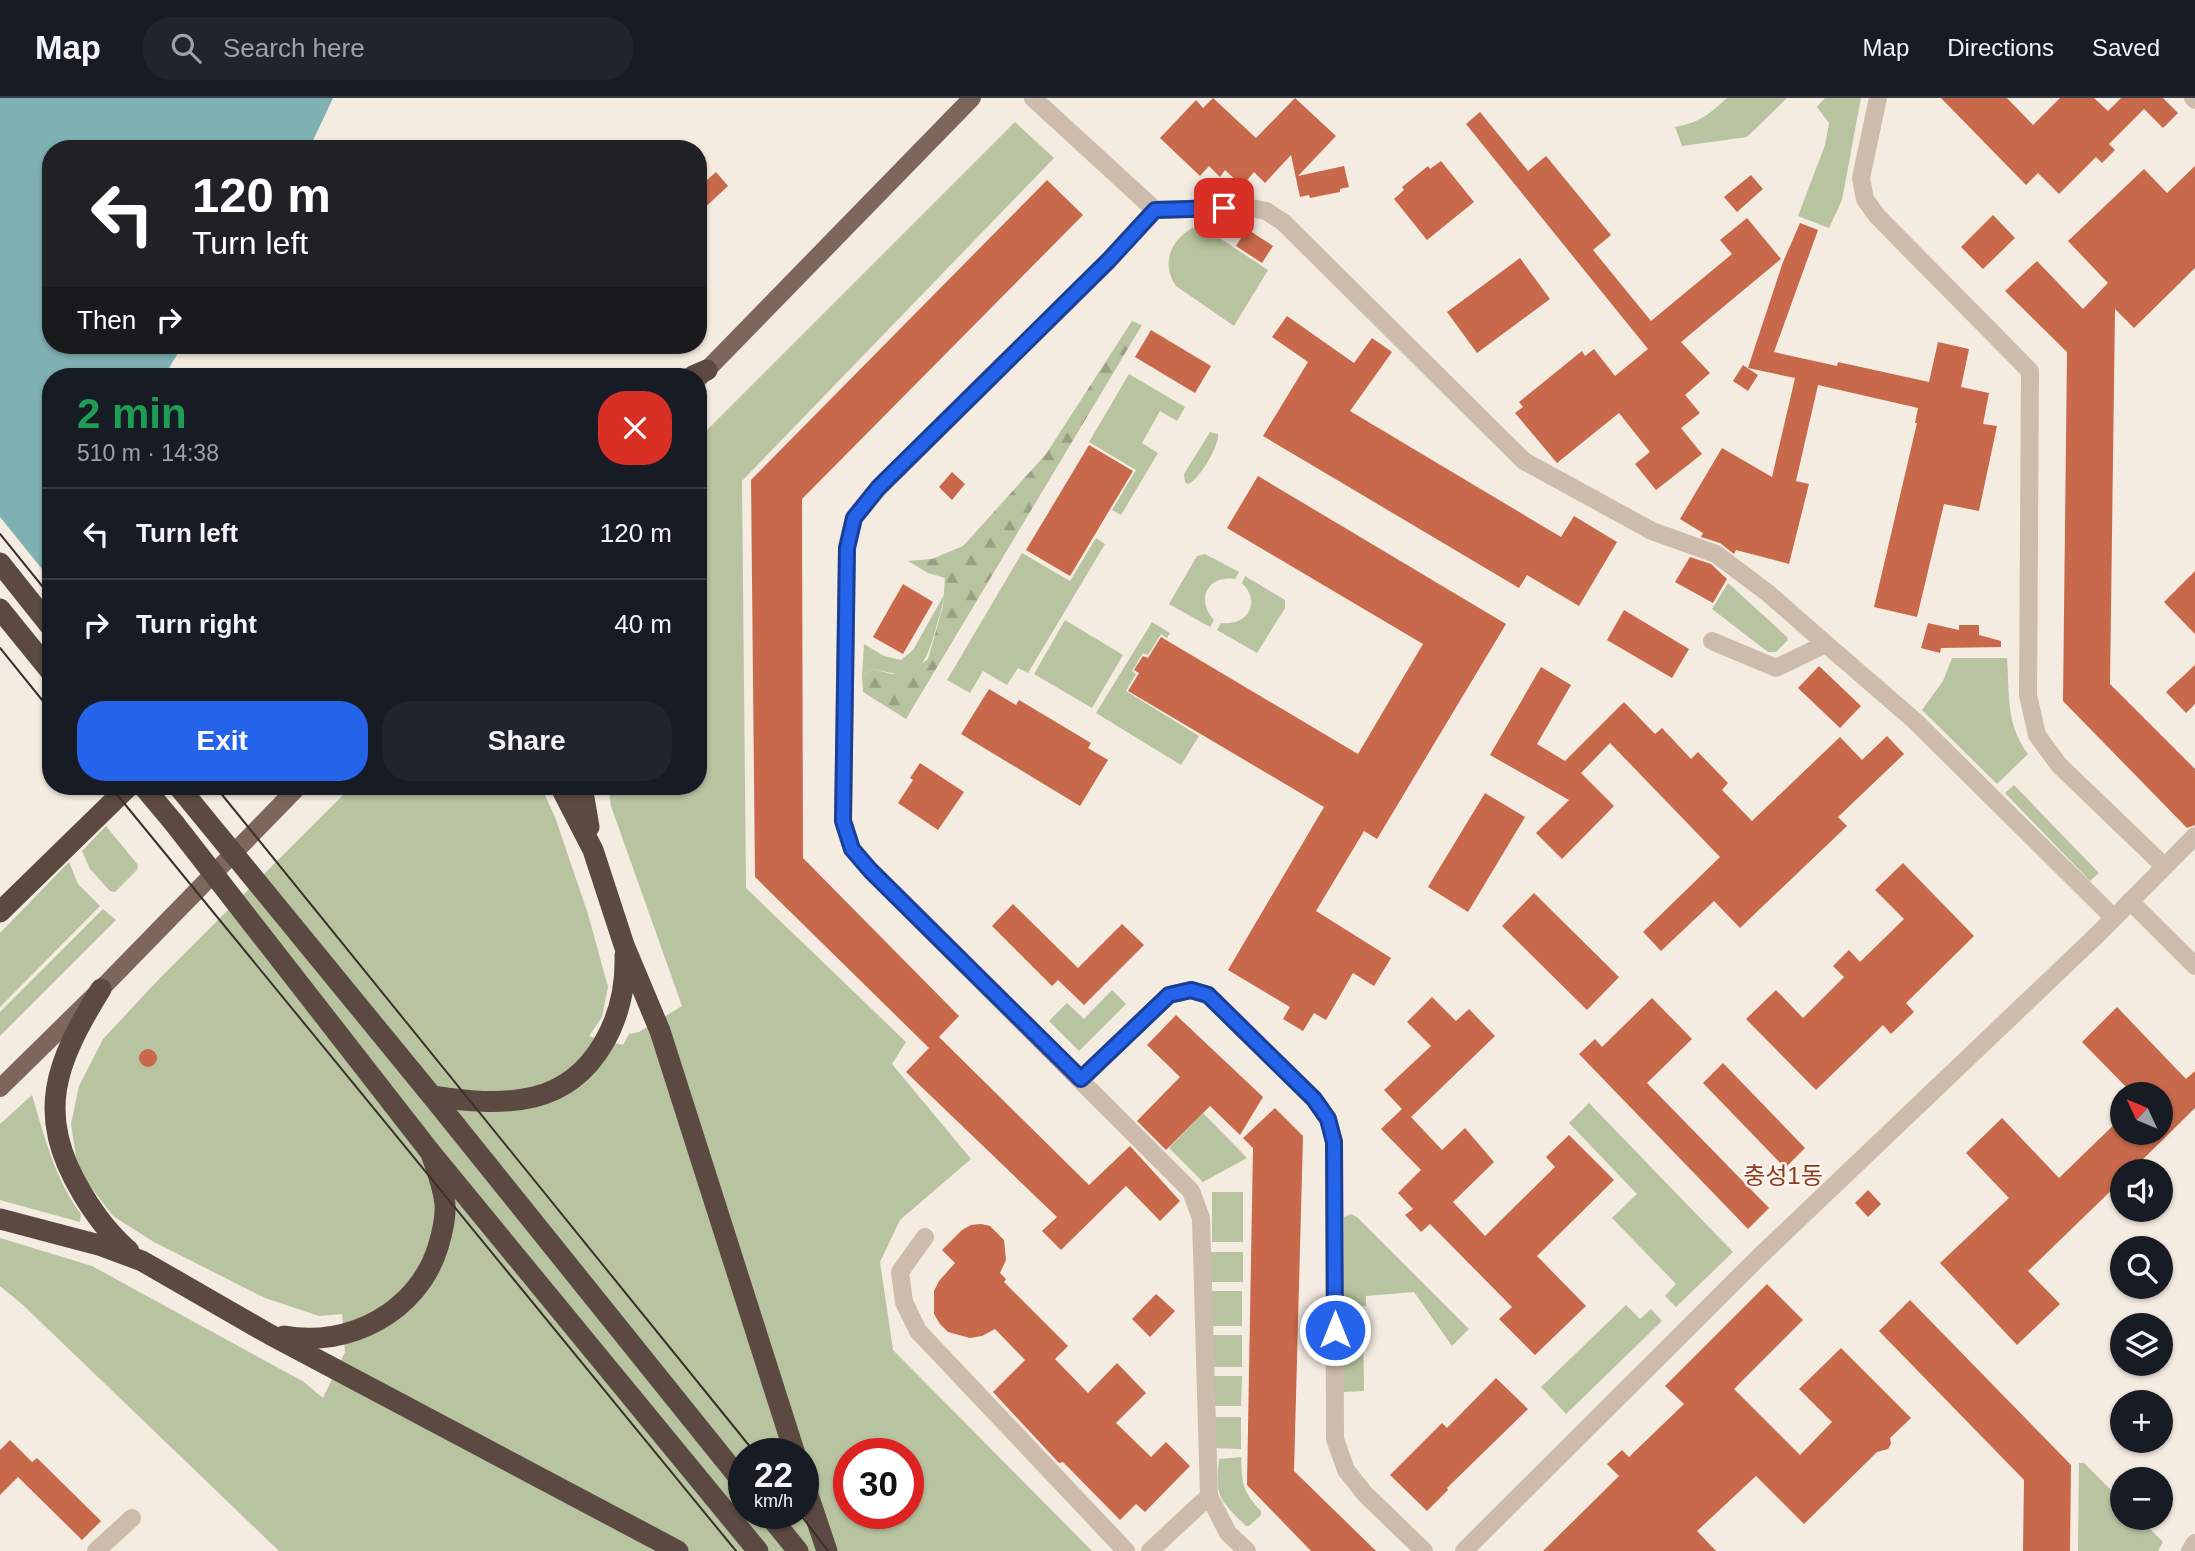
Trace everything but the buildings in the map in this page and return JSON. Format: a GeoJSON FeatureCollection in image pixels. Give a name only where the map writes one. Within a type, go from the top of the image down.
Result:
{"type":"FeatureCollection","features":[{"type":"Feature","properties":{"kind":"highway"},"geometry":{"type":"LineString","coordinates":[[0,564],[42,616]]}},
{"type":"Feature","properties":{"kind":"highway"},"geometry":{"type":"LineString","coordinates":[[0,609],[42,661]]}},
{"type":"Feature","properties":{"kind":"highway"},"geometry":{"type":"LineString","coordinates":[[0,912],[120,795]]}},
{"type":"Feature","properties":{"kind":"highway"},"geometry":{"type":"LineString","coordinates":[[151,795],[431,1153],[758,1551]]}},
{"type":"Feature","properties":{"kind":"highway"},"geometry":{"type":"LineString","coordinates":[[185,795],[728,1464]]}},
{"type":"Feature","properties":{"kind":"highway"},"geometry":{"type":"LineString","coordinates":[[565,795],[593,850]]}},
{"type":"Feature","properties":{"kind":"highway"},"geometry":{"type":"LineString","coordinates":[[584,795],[593,850],[624,945],[660,1031],[790,1438]]}},
{"type":"Feature","properties":{"kind":"highway"},"geometry":{"type":"LineString","coordinates":[[432,1096],[476,1101],[511,1101],[535,1097],[558,1088],[577,1075],[606,1041],[621,999],[624,945]]}},
{"type":"Feature","properties":{"kind":"highway"},"geometry":{"type":"LineString","coordinates":[[101,989],[76,1030],[62,1066],[54,1098],[55,1127],[60,1149],[86,1200],[114,1238],[142,1261]]}},
{"type":"Feature","properties":{"kind":"highway"},"geometry":{"type":"LineString","coordinates":[[269,1334],[302,1339],[324,1338],[366,1327],[388,1315],[425,1279],[443,1231],[445,1205],[431,1153]]}},
{"type":"Feature","properties":{"kind":"highway"},"geometry":{"type":"LineString","coordinates":[[0,1219],[99,1245],[142,1261],[269,1334],[678,1551]]}},
{"type":"Feature","properties":{"kind":"highway"},"geometry":{"type":"LineString","coordinates":[[819,1527],[827,1551]]}},
{"type":"Feature","properties":{"kind":"highway"},"geometry":{"type":"LineString","coordinates":[[780,1529],[798,1551]]}},
{"type":"Feature","properties":{"kind":"main road"},"geometry":{"type":"LineString","coordinates":[[706,368],[972,98]]}},
{"type":"Feature","properties":{"kind":"main road"},"geometry":{"type":"LineString","coordinates":[[0,1088],[290,795]]}},
{"type":"Feature","properties":{"kind":"street"},"geometry":{"type":"LineString","coordinates":[[1033,98],[1155,210],[1247,207],[1266,211],[1283,222],[1524,461],[1652,531],[1716,554],[1769,594],[1915,721],[2114,918]]}},
{"type":"Feature","properties":{"kind":"street"},"geometry":{"type":"LineString","coordinates":[[1878,98],[1861,178],[1865,199],[1877,216],[2030,371],[2028,695],[2037,735],[2059,765],[2164,866]]}},
{"type":"Feature","properties":{"kind":"street"},"geometry":{"type":"LineString","coordinates":[[1155,210],[1100,270],[878,488],[854,518],[847,548],[843,821],[852,849],[870,870],[1191,1191],[1201,1218],[1209,1496],[1228,1533],[1247,1551]]}},
{"type":"Feature","properties":{"kind":"street"},"geometry":{"type":"LineString","coordinates":[[1712,641],[1776,668],[1826,644]]}},
{"type":"Feature","properties":{"kind":"street"},"geometry":{"type":"LineString","coordinates":[[1464,1551],[1759,1257],[2114,918],[2195,836]]}},
{"type":"Feature","properties":{"kind":"street"},"geometry":{"type":"LineString","coordinates":[[2130,901],[2195,966]]}},
{"type":"Feature","properties":{"kind":"street"},"geometry":{"type":"LineString","coordinates":[[1081,1079],[1169,995],[1191,990],[1208,995],[1314,1099],[1328,1119],[1334,1142],[1335,1439],[1346,1469],[1365,1494],[1424,1551]]}},
{"type":"Feature","properties":{"kind":"street"},"geometry":{"type":"LineString","coordinates":[[925,1237],[900,1272],[904,1302],[918,1331],[1126,1551]]}},
{"type":"Feature","properties":{"kind":"street"},"geometry":{"type":"LineString","coordinates":[[1150,1551],[1209,1496]]}},
{"type":"Feature","properties":{"kind":"street"},"geometry":{"type":"LineString","coordinates":[[96,1551],[132,1518]]}},
{"type":"Feature","properties":{"kind":"street"},"geometry":{"type":"LineString","coordinates":[[2190,1551],[2195,1543]]}},
{"type":"Feature","properties":{"kind":"green space"},"geometry":{"type":"Polygon","coordinates":[[[1727,98],[1787,98],[1747,137],[1682,146],[1675,127],[1704,117],[1727,98]]]}},
{"type":"Feature","properties":{"kind":"green space"},"geometry":{"type":"Polygon","coordinates":[[[1825,98],[1861,98],[1842,200],[1829,228],[1798,216],[1825,145],[1829,123],[1817,107],[1825,98]]]}},
{"type":"Feature","properties":{"kind":"green space"},"geometry":{"type":"Polygon","coordinates":[[[1015,122],[1054,158],[742,481],[746,888],[906,1042],[892,1064],[971,1159],[900,1220],[880,1262],[893,1350],[1092,1551],[279,1551],[0,1286],[0,1238],[92,1266],[304,1382],[323,1398],[345,1352],[342,1314],[319,1316],[265,1298],[154,1242],[113,1216],[78,1170],[71,1124],[79,1086],[103,1039],[160,978],[343,795],[545,795],[588,914],[608,987],[602,1017],[589,1036],[623,1045],[629,1034],[639,1032],[682,1006],[609,795],[707,795],[707,430],[1015,122]]]}},
{"type":"Feature","properties":{"kind":"green space"},"geometry":{"type":"Polygon","coordinates":[[[1192,228],[1209,231],[1268,270],[1234,326],[1176,286],[1171,278],[1169,261],[1173,246],[1192,228]]]}},
{"type":"Feature","properties":{"kind":"green space"},"geometry":{"type":"Polygon","coordinates":[[[1132,321],[1142,325],[906,719],[863,692],[862,676],[873,669],[891,674],[912,671],[928,659],[943,606],[945,578],[928,573],[908,561],[932,559],[963,546],[1046,454],[1132,321]]]}},
{"type":"Feature","properties":{"kind":"green space"},"geometry":{"type":"Polygon","coordinates":[[[1129,374],[1185,407],[1177,421],[1160,411],[1142,443],[1158,453],[1121,515],[1112,510],[1136,470],[1089,442],[1129,374]]]}},
{"type":"Feature","properties":{"kind":"green space"},"geometry":{"type":"Polygon","coordinates":[[[1210,432],[1218,434],[1216,446],[1203,469],[1188,484],[1184,474],[1210,432]]]}},
{"type":"Feature","properties":{"kind":"green space"},"geometry":{"type":"Polygon","coordinates":[[[1096,538],[1105,544],[1028,673],[1018,668],[1007,685],[983,671],[970,693],[947,680],[1022,553],[1070,581],[1096,538]]]}},
{"type":"Feature","properties":{"kind":"green space"},"geometry":{"type":"Polygon","coordinates":[[[1205,554],[1239,572],[1235,579],[1218,581],[1207,590],[1205,604],[1214,620],[1210,627],[1169,604],[1197,556],[1205,554]]]}},
{"type":"Feature","properties":{"kind":"green space"},"geometry":{"type":"Polygon","coordinates":[[[1245,576],[1285,600],[1285,608],[1257,653],[1217,630],[1221,623],[1238,621],[1249,612],[1251,598],[1242,583],[1245,576]]]}},
{"type":"Feature","properties":{"kind":"green space"},"geometry":{"type":"Polygon","coordinates":[[[1728,583],[1787,637],[1788,640],[1776,652],[1768,652],[1712,609],[1728,583]]]}},
{"type":"Feature","properties":{"kind":"green space"},"geometry":{"type":"Polygon","coordinates":[[[944,595],[928,653],[917,668],[900,673],[873,669],[862,676],[864,644],[884,656],[901,660],[913,650],[944,595]]]}},
{"type":"Feature","properties":{"kind":"green space"},"geometry":{"type":"Polygon","coordinates":[[[1065,620],[1123,655],[1092,708],[1034,674],[1065,620]]]}},
{"type":"Feature","properties":{"kind":"green space"},"geometry":{"type":"Polygon","coordinates":[[[1152,622],[1170,633],[1167,638],[1161,634],[1148,655],[1143,653],[1132,671],[1136,674],[1126,691],[1199,736],[1181,765],[1096,713],[1152,622]]]}},
{"type":"Feature","properties":{"kind":"green space"},"geometry":{"type":"Polygon","coordinates":[[[1952,658],[2007,658],[2012,720],[2028,754],[1997,784],[1922,710],[1943,681],[1952,658]]]}},
{"type":"Feature","properties":{"kind":"green space"},"geometry":{"type":"Polygon","coordinates":[[[2014,785],[2099,873],[2090,881],[2005,793],[2014,785]]]}},
{"type":"Feature","properties":{"kind":"green space"},"geometry":{"type":"Polygon","coordinates":[[[106,826],[138,865],[137,870],[115,892],[110,891],[90,869],[82,851],[106,826]]]}},
{"type":"Feature","properties":{"kind":"green space"},"geometry":{"type":"Polygon","coordinates":[[[69,862],[78,884],[100,906],[0,1007],[0,933],[69,862]]]}},
{"type":"Feature","properties":{"kind":"green space"},"geometry":{"type":"Polygon","coordinates":[[[103,909],[116,920],[0,1036],[0,1012],[103,909]]]}},
{"type":"Feature","properties":{"kind":"green space"},"geometry":{"type":"Polygon","coordinates":[[[1112,990],[1126,1004],[1079,1051],[1049,1021],[1067,1003],[1084,1019],[1112,990]]]}},
{"type":"Feature","properties":{"kind":"green space"},"geometry":{"type":"Polygon","coordinates":[[[32,1095],[51,1157],[64,1187],[81,1214],[80,1222],[0,1200],[0,1124],[32,1095]]]}},
{"type":"Feature","properties":{"kind":"green space"},"geometry":{"type":"Polygon","coordinates":[[[1589,1103],[1733,1252],[1676,1307],[1665,1296],[1676,1284],[1612,1218],[1637,1194],[1569,1123],[1589,1103]]]}},
{"type":"Feature","properties":{"kind":"green space"},"geometry":{"type":"Polygon","coordinates":[[[1203,1113],[1247,1158],[1203,1182],[1169,1148],[1203,1113]]]}},
{"type":"Feature","properties":{"kind":"green space"},"geometry":{"type":"Polygon","coordinates":[[[1212,1192],[1243,1192],[1243,1242],[1212,1242],[1212,1192]]]}},
{"type":"Feature","properties":{"kind":"green space"},"geometry":{"type":"Polygon","coordinates":[[[1351,1214],[1469,1329],[1452,1346],[1414,1292],[1366,1296],[1366,1306],[1344,1306],[1344,1217],[1351,1214]]]}},
{"type":"Feature","properties":{"kind":"green space"},"geometry":{"type":"Polygon","coordinates":[[[1211,1252],[1243,1252],[1243,1282],[1211,1282],[1211,1252]]]}},
{"type":"Feature","properties":{"kind":"green space"},"geometry":{"type":"Polygon","coordinates":[[[1211,1291],[1242,1291],[1242,1326],[1211,1326],[1211,1291]]]}},
{"type":"Feature","properties":{"kind":"green space"},"geometry":{"type":"Polygon","coordinates":[[[1626,1305],[1640,1319],[1651,1309],[1662,1321],[1566,1414],[1541,1387],[1626,1305]]]}},
{"type":"Feature","properties":{"kind":"green space"},"geometry":{"type":"Polygon","coordinates":[[[1363,1318],[1364,1391],[1343,1392],[1343,1319],[1363,1318]]]}},
{"type":"Feature","properties":{"kind":"green space"},"geometry":{"type":"Polygon","coordinates":[[[1211,1335],[1242,1335],[1242,1367],[1210,1367],[1211,1335]]]}},
{"type":"Feature","properties":{"kind":"green space"},"geometry":{"type":"Polygon","coordinates":[[[1210,1376],[1242,1376],[1241,1406],[1210,1406],[1210,1376]]]}},
{"type":"Feature","properties":{"kind":"green space"},"geometry":{"type":"Polygon","coordinates":[[[1210,1417],[1241,1417],[1241,1449],[1210,1448],[1210,1417]]]}},
{"type":"Feature","properties":{"kind":"green space"},"geometry":{"type":"Polygon","coordinates":[[[1241,1457],[1244,1486],[1261,1511],[1261,1515],[1249,1526],[1225,1503],[1218,1482],[1219,1459],[1241,1457]]]}},
{"type":"Feature","properties":{"kind":"green space"},"geometry":{"type":"Polygon","coordinates":[[[2079,1463],[2084,1463],[2110,1489],[2110,1530],[2151,1530],[2163,1542],[2158,1551],[2078,1551],[2079,1463]]]}},
{"type":"Feature","properties":{"kind":"water"},"geometry":{"type":"Polygon","coordinates":[[[0,98],[333,98],[313,140],[42,140],[42,354],[177,354],[169,368],[42,368],[42,573],[0,633],[0,98]]]}},
{"type":"Feature","properties":{"kind":"pier"},"geometry":{"type":"Polygon","coordinates":[[[0,517],[42,569],[42,579],[0,636],[0,517]]]}},
{"type":"Feature","properties":{"kind":"tram line"},"geometry":{"type":"LineString","coordinates":[[0,534],[42,586]]}},
{"type":"Feature","properties":{"kind":"tram line"},"geometry":{"type":"LineString","coordinates":[[0,648],[42,700]]}},
{"type":"Feature","properties":{"kind":"tram line"},"geometry":{"type":"LineString","coordinates":[[117,795],[736,1551]]}},
{"type":"Feature","properties":{"kind":"tram line"},"geometry":{"type":"LineString","coordinates":[[222,795],[743,1438]]}},
{"type":"Feature","properties":{"kind":"tram line"},"geometry":{"type":"LineString","coordinates":[[811,1529],[828,1551]]}},
{"type":"Feature","properties":{"kind":"district","name":"충성1동"},"geometry":{"type":"Point","coordinates":[1783,1175]}},
{"type":"Feature","properties":{"kind":"route"},"geometry":{"type":"LineString","coordinates":[[1224,208],[1155,210],[1109,260],[878,488],[854,518],[847,548],[843,821],[852,849],[870,870],[1081,1079],[1169,995],[1191,990],[1208,995],[1314,1099],[1328,1119],[1334,1142],[1335,1330]]}}]}
